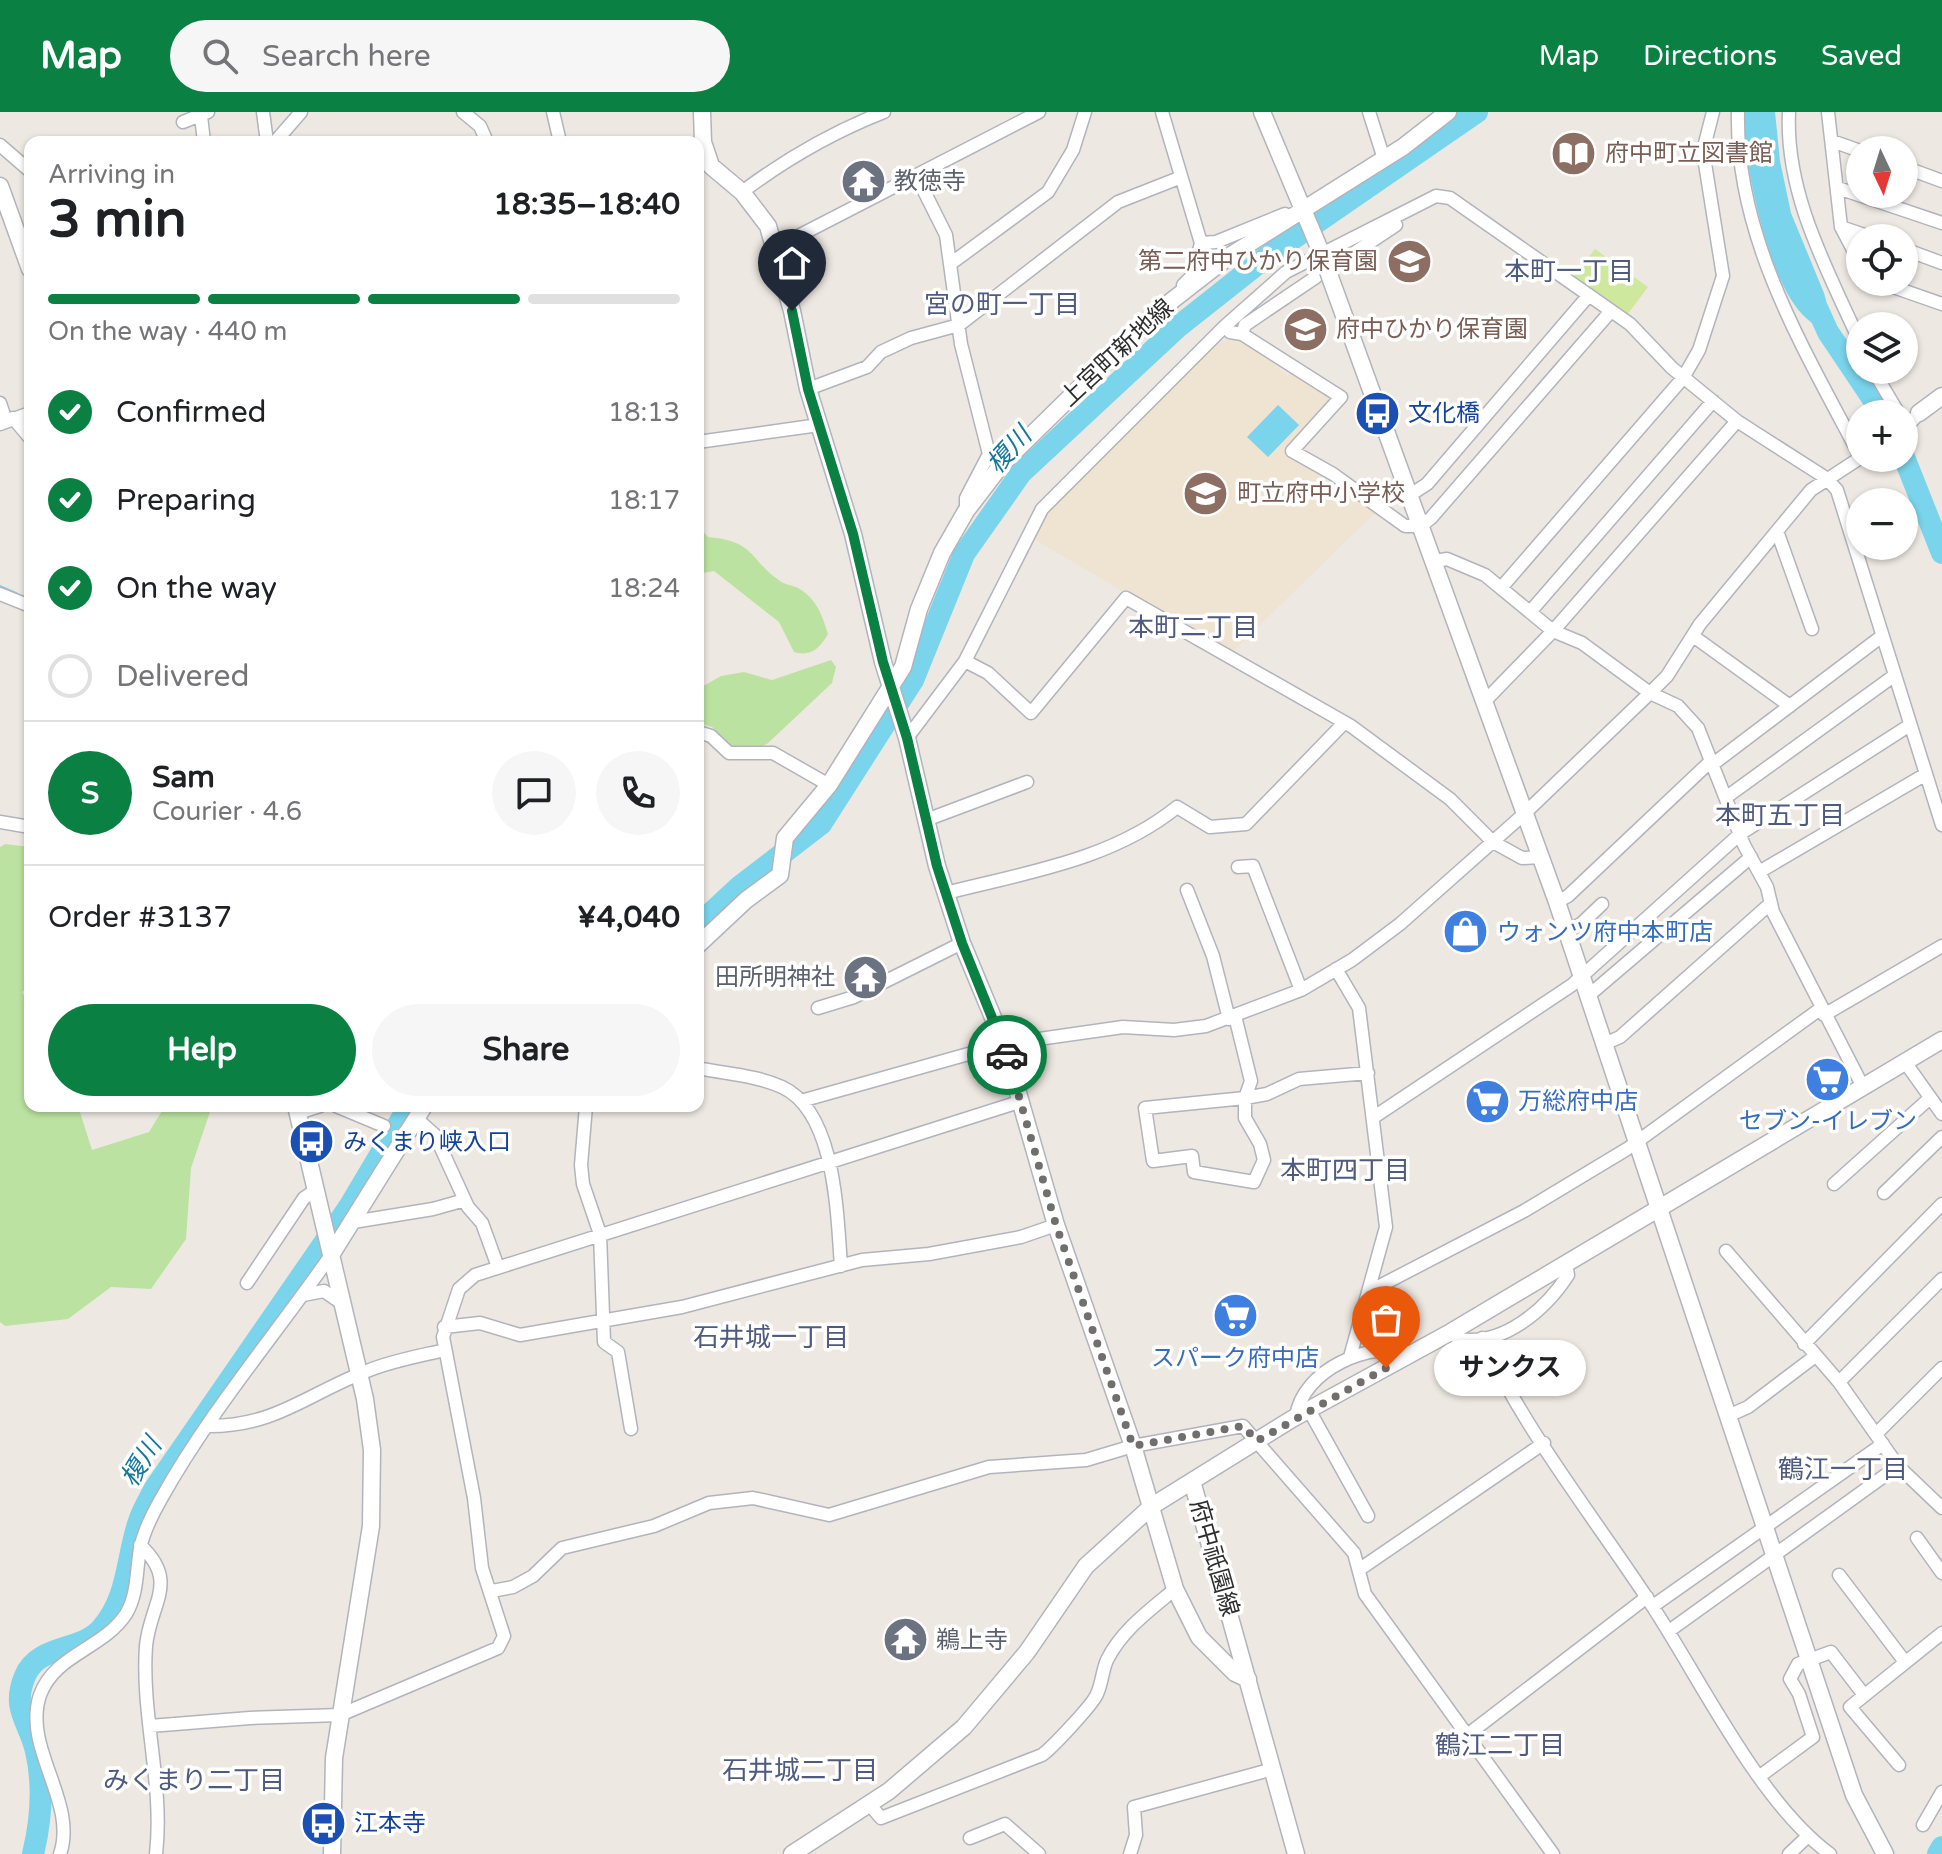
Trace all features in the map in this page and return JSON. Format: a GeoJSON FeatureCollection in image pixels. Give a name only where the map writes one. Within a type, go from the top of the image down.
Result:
{"type":"FeatureCollection","features":[{"type":"Feature","properties":{"kind":"street"},"geometry":{"type":"LineString","coordinates":[[263,112],[266,136]]}},
{"type":"Feature","properties":{"kind":"street"},"geometry":{"type":"LineString","coordinates":[[280,136],[301,112]]}},
{"type":"Feature","properties":{"kind":"street"},"geometry":{"type":"LineString","coordinates":[[463,112],[480,126],[484,136]]}},
{"type":"Feature","properties":{"kind":"street"},"geometry":{"type":"LineString","coordinates":[[553,112],[559,136]]}},
{"type":"Feature","properties":{"kind":"street"},"geometry":{"type":"LineString","coordinates":[[702,112],[703,136]]}},
{"type":"Feature","properties":{"kind":"street"},"geometry":{"type":"LineString","coordinates":[[742,192],[778,165],[849,126],[884,112]]}},
{"type":"Feature","properties":{"kind":"street"},"geometry":{"type":"LineString","coordinates":[[775,248],[1039,112]]}},
{"type":"Feature","properties":{"kind":"street"},"geometry":{"type":"LineString","coordinates":[[953,262],[1048,192],[1073,150],[1085,112]]}},
{"type":"Feature","properties":{"kind":"street"},"geometry":{"type":"LineString","coordinates":[[1156,313],[1193,275],[1201,243],[1179,178],[1162,112]]}},
{"type":"Feature","properties":{"kind":"street"},"geometry":{"type":"LineString","coordinates":[[1262,112],[1326,263],[1557,902],[1858,1805],[1885,1854]]}},
{"type":"Feature","properties":{"kind":"street"},"geometry":{"type":"LineString","coordinates":[[1369,112],[1384,159]]}},
{"type":"Feature","properties":{"kind":"street","name":"上宮町新地線"},"geometry":{"type":"LineString","coordinates":[[704,939],[746,900],[780,875],[785,838],[829,785],[892,692],[903,667],[919,609],[942,553],[966,511],[1026,438],[1156,313],[1228,257],[1306,213],[1448,112]]}},
{"type":"Feature","properties":{"kind":"street"},"geometry":{"type":"LineString","coordinates":[[1501,588],[1683,378],[1699,350],[1723,276],[1703,151],[1713,112]]}},
{"type":"Feature","properties":{"kind":"street"},"geometry":{"type":"LineString","coordinates":[[1738,112],[1749,207],[1767,270],[1846,429]]}},
{"type":"Feature","properties":{"kind":"street"},"geometry":{"type":"LineString","coordinates":[[1789,112],[1798,192],[1810,232],[1846,312]]}},
{"type":"Feature","properties":{"kind":"street"},"geometry":{"type":"LineString","coordinates":[[1828,112],[1841,227],[1846,236]]}},
{"type":"Feature","properties":{"kind":"street"},"geometry":{"type":"LineString","coordinates":[[183,122],[205,114],[204,136]]}},
{"type":"Feature","properties":{"kind":"street"},"geometry":{"type":"LineString","coordinates":[[1832,141],[1846,146]]}},
{"type":"Feature","properties":{"kind":"street"},"geometry":{"type":"LineString","coordinates":[[0,145],[24,166]]}},
{"type":"Feature","properties":{"kind":"street","name":"府中祇園線"},"geometry":{"type":"LineString","coordinates":[[705,165],[742,192],[768,226],[808,389],[853,534],[946,893],[962,943],[1004,1044],[1056,1225],[1133,1446],[1175,1589],[1199,1637],[1235,1673],[1248,1679]]}},
{"type":"Feature","properties":{"kind":"street"},"geometry":{"type":"LineString","coordinates":[[1918,172],[1942,181]]}},
{"type":"Feature","properties":{"kind":"street"},"geometry":{"type":"LineString","coordinates":[[917,177],[946,235],[953,262],[959,325],[989,454],[966,498],[966,511]]}},
{"type":"Feature","properties":{"kind":"street"},"geometry":{"type":"LineString","coordinates":[[808,389],[867,367],[881,352],[911,338],[959,325],[1118,202],[1179,178]]}},
{"type":"Feature","properties":{"kind":"street"},"geometry":{"type":"LineString","coordinates":[[0,186],[24,252]]}},
{"type":"Feature","properties":{"kind":"street"},"geometry":{"type":"LineString","coordinates":[[1838,188],[1942,223]]}},
{"type":"Feature","properties":{"kind":"street"},"geometry":{"type":"LineString","coordinates":[[1242,334],[1245,325],[1326,263],[1436,196],[1450,198],[1589,295],[1630,324],[1683,378],[1737,421],[1826,478],[1837,490],[1942,825]]}},
{"type":"Feature","properties":{"kind":"street"},"geometry":{"type":"LineString","coordinates":[[907,738],[965,661],[1042,509],[1225,326],[1286,272],[1326,263],[1412,216],[1414,208]]}},
{"type":"Feature","properties":{"kind":"street"},"geometry":{"type":"LineString","coordinates":[[1201,243],[1216,242],[1306,213]]}},
{"type":"Feature","properties":{"kind":"street"},"geometry":{"type":"LineString","coordinates":[[1841,227],[1846,229]]}},
{"type":"Feature","properties":{"kind":"street"},"geometry":{"type":"LineString","coordinates":[[1918,254],[1942,263]]}},
{"type":"Feature","properties":{"kind":"street"},"geometry":{"type":"LineString","coordinates":[[1410,495],[1427,484],[1589,295]]}},
{"type":"Feature","properties":{"kind":"street"},"geometry":{"type":"LineString","coordinates":[[1918,296],[1942,304]]}},
{"type":"Feature","properties":{"kind":"street"},"geometry":{"type":"LineString","coordinates":[[1225,326],[1230,332],[1242,334],[1341,397],[1292,451],[1333,474],[1405,526],[1421,526],[1611,311]]}},
{"type":"Feature","properties":{"kind":"street"},"geometry":{"type":"LineString","coordinates":[[1918,412],[1942,396]]}},
{"type":"Feature","properties":{"kind":"street"},"geometry":{"type":"LineString","coordinates":[[1530,612],[1713,401]]}},
{"type":"Feature","properties":{"kind":"street"},"geometry":{"type":"LineString","coordinates":[[0,403],[6,421],[24,434]]}},
{"type":"Feature","properties":{"kind":"street"},"geometry":{"type":"LineString","coordinates":[[1484,702],[1553,631],[1737,421]]}},
{"type":"Feature","properties":{"kind":"street"},"geometry":{"type":"LineString","coordinates":[[704,441],[819,425]]}},
{"type":"Feature","properties":{"kind":"street"},"geometry":{"type":"LineString","coordinates":[[801,1101],[1004,1044],[1123,1027],[1174,1030],[1232,1018],[1301,990],[1336,969],[1400,924],[1524,814],[1650,693],[1667,676],[1693,636],[1811,490],[1846,466]]}},
{"type":"Feature","properties":{"kind":"street"},"geometry":{"type":"LineString","coordinates":[[1777,531],[1812,629]]}},
{"type":"Feature","properties":{"kind":"street"},"geometry":{"type":"LineString","coordinates":[[1434,561],[1447,559],[1485,575],[1553,631],[1582,643],[1650,693],[1678,706],[1698,728],[1771,903],[1822,1012],[1863,1087]]}},
{"type":"Feature","properties":{"kind":"street"},"geometry":{"type":"LineString","coordinates":[[0,594],[24,604]]}},
{"type":"Feature","properties":{"kind":"street"},"geometry":{"type":"LineString","coordinates":[[965,661],[988,673],[1031,713],[1126,598],[1344,723],[1450,799],[1493,842],[1522,858],[1540,857]]}},
{"type":"Feature","properties":{"kind":"street"},"geometry":{"type":"LineString","coordinates":[[1693,636],[1790,706]]}},
{"type":"Feature","properties":{"kind":"street"},"geometry":{"type":"LineString","coordinates":[[1557,902],[1568,896],[1712,762],[1882,636]]}},
{"type":"Feature","properties":{"kind":"street"},"geometry":{"type":"LineString","coordinates":[[1728,796],[1895,675]]}},
{"type":"Feature","properties":{"kind":"street"},"geometry":{"type":"LineString","coordinates":[[946,893],[1074,861],[1130,837],[1177,807],[1210,827],[1246,824],[1344,723]]}},
{"type":"Feature","properties":{"kind":"street"},"geometry":{"type":"LineString","coordinates":[[1374,1117],[1582,976],[1740,834],[1910,725]]}},
{"type":"Feature","properties":{"kind":"street"},"geometry":{"type":"LineString","coordinates":[[704,734],[711,736],[729,753],[773,753],[829,785]]}},
{"type":"Feature","properties":{"kind":"street"},"geometry":{"type":"LineString","coordinates":[[1759,872],[1926,774]]}},
{"type":"Feature","properties":{"kind":"street"},"geometry":{"type":"LineString","coordinates":[[926,820],[1027,782]]}},
{"type":"Feature","properties":{"kind":"street"},"geometry":{"type":"LineString","coordinates":[[0,822],[24,826]]}},
{"type":"Feature","properties":{"kind":"street"},"geometry":{"type":"LineString","coordinates":[[1588,996],[1751,857]]}},
{"type":"Feature","properties":{"kind":"street"},"geometry":{"type":"LineString","coordinates":[[1238,867],[1253,866],[1301,990]]}},
{"type":"Feature","properties":{"kind":"street"},"geometry":{"type":"LineString","coordinates":[[1187,890],[1213,956],[1251,1081],[1245,1098],[1245,1118],[1260,1144],[1264,1160],[1254,1182],[1194,1172],[1192,1156],[1153,1161],[1145,1108],[1245,1098],[1267,1094],[1299,1079],[1368,1073]]}},
{"type":"Feature","properties":{"kind":"street"},"geometry":{"type":"LineString","coordinates":[[1604,1044],[1620,1037],[1771,903]]}},
{"type":"Feature","properties":{"kind":"street"},"geometry":{"type":"LineString","coordinates":[[1567,931],[1581,924],[1602,904]]}},
{"type":"Feature","properties":{"kind":"street"},"geometry":{"type":"LineString","coordinates":[[818,1008],[854,997],[962,943]]}},
{"type":"Feature","properties":{"kind":"street"},"geometry":{"type":"LineString","coordinates":[[1370,1291],[1524,1211],[1637,1142],[1822,1012],[1942,946]]}},
{"type":"Feature","properties":{"kind":"street"},"geometry":{"type":"LineString","coordinates":[[1336,969],[1359,1008],[1386,1227],[1350,1357]]}},
{"type":"Feature","properties":{"kind":"street"},"geometry":{"type":"LineString","coordinates":[[1192,1481],[1302,1413],[1451,1332],[1942,1040]]}},
{"type":"Feature","properties":{"kind":"street"},"geometry":{"type":"LineString","coordinates":[[1905,1062],[1942,1114]]}},
{"type":"Feature","properties":{"kind":"street"},"geometry":{"type":"LineString","coordinates":[[704,1069],[754,1077],[784,1088],[801,1101],[810,1113],[829,1160],[841,1266]]}},
{"type":"Feature","properties":{"kind":"street"},"geometry":{"type":"LineString","coordinates":[[1834,1184],[1930,1098]]}},
{"type":"Feature","properties":{"kind":"street"},"geometry":{"type":"LineString","coordinates":[[150,1726],[340,1715],[498,1648],[504,1636],[492,1591],[482,1568],[474,1498],[445,1350],[444,1327],[459,1289],[475,1275],[1019,1102]]}},
{"type":"Feature","properties":{"kind":"street"},"geometry":{"type":"LineString","coordinates":[[298,1112],[370,1424],[373,1501],[340,1715],[331,1798],[332,1854]]}},
{"type":"Feature","properties":{"kind":"street"},"geometry":{"type":"LineString","coordinates":[[350,1112],[384,1126]]}},
{"type":"Feature","properties":{"kind":"street"},"geometry":{"type":"LineString","coordinates":[[60,1854],[66,1837],[52,1775],[39,1741],[39,1699],[49,1676],[71,1657],[100,1643],[128,1610],[135,1590],[140,1545],[161,1499],[353,1222],[420,1112],[435,1135],[465,1200],[482,1223],[498,1267]]}},
{"type":"Feature","properties":{"kind":"street"},"geometry":{"type":"LineString","coordinates":[[585,1112],[581,1165],[600,1234],[604,1342],[618,1352],[623,1368],[631,1429]]}},
{"type":"Feature","properties":{"kind":"street"},"geometry":{"type":"LineString","coordinates":[[1884,1193],[1942,1137]]}},
{"type":"Feature","properties":{"kind":"street"},"geometry":{"type":"LineString","coordinates":[[247,1283],[304,1198],[316,1190]]}},
{"type":"Feature","properties":{"kind":"street"},"geometry":{"type":"LineString","coordinates":[[353,1222],[433,1209],[465,1200]]}},
{"type":"Feature","properties":{"kind":"street"},"geometry":{"type":"LineString","coordinates":[[1804,1344],[1942,1204]]}},
{"type":"Feature","properties":{"kind":"street"},"geometry":{"type":"LineString","coordinates":[[444,1327],[480,1323],[520,1335],[602,1318],[682,1307],[841,1266],[1021,1237],[1056,1225]]}},
{"type":"Feature","properties":{"kind":"street"},"geometry":{"type":"LineString","coordinates":[[1726,1251],[1814,1357],[1839,1382],[1898,1466],[1942,1508]]}},
{"type":"Feature","properties":{"kind":"street"},"geometry":{"type":"LineString","coordinates":[[1451,1332],[1458,1339],[1482,1338],[1535,1315],[1556,1294],[1568,1275],[1566,1263]]}},
{"type":"Feature","properties":{"kind":"street"},"geometry":{"type":"LineString","coordinates":[[1839,1382],[1942,1279]]}},
{"type":"Feature","properties":{"kind":"street"},"geometry":{"type":"LineString","coordinates":[[302,1295],[324,1291],[343,1304]]}},
{"type":"Feature","properties":{"kind":"street"},"geometry":{"type":"LineString","coordinates":[[1482,1338],[1502,1380],[1650,1601],[1760,1776],[1807,1837],[1830,1854]]}},
{"type":"Feature","properties":{"kind":"street"},"geometry":{"type":"LineString","coordinates":[[1368,1516],[1302,1413],[1304,1393],[1350,1357],[1399,1349],[1412,1353]]}},
{"type":"Feature","properties":{"kind":"street"},"geometry":{"type":"LineString","coordinates":[[210,1426],[241,1426],[287,1410],[359,1375],[445,1350]]}},
{"type":"Feature","properties":{"kind":"street"},"geometry":{"type":"LineString","coordinates":[[1728,1416],[1748,1407],[1814,1357]]}},
{"type":"Feature","properties":{"kind":"street"},"geometry":{"type":"LineString","coordinates":[[1466,1736],[1650,1601],[1765,1528],[1880,1439],[1942,1368]]}},
{"type":"Feature","properties":{"kind":"street"},"geometry":{"type":"LineString","coordinates":[[492,1591],[513,1587],[533,1576],[562,1548],[654,1526],[709,1503],[753,1498],[829,1515],[989,1467],[1086,1460],[1133,1446],[1243,1426],[1331,1531],[1354,1553],[1365,1594],[1441,1695],[1466,1736],[1553,1854]]}},
{"type":"Feature","properties":{"kind":"street"},"geometry":{"type":"LineString","coordinates":[[1360,1569],[1544,1443]]}},
{"type":"Feature","properties":{"kind":"street"},"geometry":{"type":"LineString","coordinates":[[1669,1631],[1898,1466]]}},
{"type":"Feature","properties":{"kind":"street","name":"府中祇園線"},"geometry":{"type":"LineString","coordinates":[[1152,1506],[1192,1481],[1296,1854]]}},
{"type":"Feature","properties":{"kind":"street"},"geometry":{"type":"LineString","coordinates":[[792,1854],[870,1805],[915,1771],[964,1727],[1014,1670],[1086,1566],[1152,1506]]}},
{"type":"Feature","properties":{"kind":"street"},"geometry":{"type":"LineString","coordinates":[[1917,1538],[1942,1573]]}},
{"type":"Feature","properties":{"kind":"street"},"geometry":{"type":"LineString","coordinates":[[140,1545],[157,1560],[161,1578],[157,1609],[146,1644],[156,1852],[141,1854]]}},
{"type":"Feature","properties":{"kind":"street"},"geometry":{"type":"LineString","coordinates":[[1839,1575],[1905,1662]]}},
{"type":"Feature","properties":{"kind":"street"},"geometry":{"type":"LineString","coordinates":[[870,1805],[881,1818],[1042,1755],[1058,1743],[1073,1720],[1096,1697],[1107,1661],[1132,1625],[1175,1589]]}},
{"type":"Feature","properties":{"kind":"street"},"geometry":{"type":"LineString","coordinates":[[1899,1765],[1850,1707],[1942,1633]]}},
{"type":"Feature","properties":{"kind":"street"},"geometry":{"type":"LineString","coordinates":[[1760,1776],[1813,1737],[1799,1694],[1790,1679],[1792,1670],[1809,1659],[1831,1652],[1864,1695]]}},
{"type":"Feature","properties":{"kind":"street"},"geometry":{"type":"LineString","coordinates":[[1133,1851],[1134,1807],[1273,1769]]}},
{"type":"Feature","properties":{"kind":"street"},"geometry":{"type":"LineString","coordinates":[[1923,1825],[1942,1792]]}},
{"type":"Feature","properties":{"kind":"street"},"geometry":{"type":"LineString","coordinates":[[970,1838],[1005,1824],[1039,1854]]}},
{"type":"Feature","properties":{"kind":"street"},"geometry":{"type":"LineString","coordinates":[[1789,1854],[1807,1837]]}},
{"type":"Feature","properties":{"kind":"shaded area","name":"町立府中小学校"},"geometry":{"type":"Polygon","coordinates":[[[1238,337],[1272,357],[1273,364],[1288,376],[1294,370],[1331,398],[1332,403],[1285,453],[1376,512],[1230,654],[1032,538],[1049,506],[1219,342],[1238,337]]]}},
{"type":"Feature","properties":{"kind":"green space"},"geometry":{"type":"Polygon","coordinates":[[[1595,249],[1648,287],[1627,315],[1574,276],[1595,249]]]}},
{"type":"Feature","properties":{"kind":"green space"},"geometry":{"type":"Polygon","coordinates":[[[704,533],[708,537],[744,547],[780,581],[810,597],[821,614],[828,634],[810,652],[794,652],[779,622],[714,571],[704,573],[704,533]]]}},
{"type":"Feature","properties":{"kind":"green space"},"geometry":{"type":"Polygon","coordinates":[[[831,660],[836,667],[832,683],[767,744],[751,750],[732,748],[712,727],[704,725],[704,686],[721,676],[744,672],[772,680],[831,660]]]}},
{"type":"Feature","properties":{"kind":"green space"},"geometry":{"type":"Polygon","coordinates":[[[5,844],[24,846],[24,1112],[80,1112],[92,1150],[149,1132],[161,1112],[210,1112],[191,1168],[186,1239],[151,1289],[111,1287],[68,1319],[5,1326],[0,1322],[0,847],[5,844]]]}},
{"type":"Feature","properties":{"kind":"water"},"geometry":{"type":"Polygon","coordinates":[[[1741,112],[1775,112],[1780,161],[1791,213],[1824,293],[1837,340],[1806,318],[1792,301],[1780,278],[1760,221],[1741,112]]]}},
{"type":"Feature","properties":{"kind":"water"},"geometry":{"type":"Polygon","coordinates":[[[1278,405],[1299,425],[1268,457],[1247,437],[1278,405]]]}},
{"type":"Feature","properties":{"kind":"waterway","name":"榎川"},"geometry":{"type":"LineString","coordinates":[[704,919],[739,887],[821,824],[913,680],[964,554],[1021,473],[1179,326],[1265,258],[1477,112]]}},
{"type":"Feature","properties":{"kind":"waterway"},"geometry":{"type":"LineString","coordinates":[[1818,310],[1828,332],[1874,400]]}},
{"type":"Feature","properties":{"kind":"waterway"},"geometry":{"type":"LineString","coordinates":[[1910,472],[1942,553]]}},
{"type":"Feature","properties":{"kind":"waterway"},"geometry":{"type":"LineString","coordinates":[[0,587],[16,594]]}},
{"type":"Feature","properties":{"kind":"waterway","name":"榎川"},"geometry":{"type":"LineString","coordinates":[[33,1854],[41,1790],[36,1751],[20,1706],[25,1676],[40,1658],[83,1642],[101,1629],[110,1617],[122,1591],[139,1521],[155,1488],[349,1207],[405,1112]]}},
{"type":"Feature","properties":{"kind":"waterway"},"geometry":{"type":"LineString","coordinates":[[1938,1854],[1942,1847]]}},
{"type":"Feature","properties":{"kind":"way so far"},"geometry":{"type":"LineString","coordinates":[[1007,1055],[1056,1225],[1133,1446],[1243,1426],[1257,1441],[1386,1368]]}},
{"type":"Feature","properties":{"kind":"place","name":"府中町立図書館"},"geometry":{"type":"Point","coordinates":[1574,153]}},
{"type":"Feature","properties":{"kind":"place","name":"教徳寺"},"geometry":{"type":"Point","coordinates":[863,181]}},
{"type":"Feature","properties":{"kind":"place","name":"第二府中ひかり保育園"},"geometry":{"type":"Point","coordinates":[1409,261]}},
{"type":"Feature","properties":{"kind":"place","name":"府中ひかり保育園"},"geometry":{"type":"Point","coordinates":[1305,329]}},
{"type":"Feature","properties":{"kind":"place","name":"文化橋"},"geometry":{"type":"Point","coordinates":[1377,413]}},
{"type":"Feature","properties":{"kind":"place","name":"町立府中小学校"},"geometry":{"type":"Point","coordinates":[1206,493]}},
{"type":"Feature","properties":{"kind":"place","name":"ウォンツ府中本町店"},"geometry":{"type":"Point","coordinates":[1466,932]}},
{"type":"Feature","properties":{"kind":"place","name":"田所明神社"},"geometry":{"type":"Point","coordinates":[866,977]}},
{"type":"Feature","properties":{"kind":"place","name":"セブン-イレブン"},"geometry":{"type":"Point","coordinates":[1828,1079]}},
{"type":"Feature","properties":{"kind":"place","name":"万総府中店"},"geometry":{"type":"Point","coordinates":[1487,1101]}},
{"type":"Feature","properties":{"kind":"place","name":"みくまり峡入口"},"geometry":{"type":"Point","coordinates":[312,1142]}},
{"type":"Feature","properties":{"kind":"place","name":"スパーク府中店"},"geometry":{"type":"Point","coordinates":[1235,1316]}},
{"type":"Feature","properties":{"kind":"place","name":"サンクス"},"geometry":{"type":"Point","coordinates":[1386,1368]}},
{"type":"Feature","properties":{"kind":"place","name":"鵜上寺"},"geometry":{"type":"Point","coordinates":[905,1640]}},
{"type":"Feature","properties":{"kind":"place","name":"江本寺"},"geometry":{"type":"Point","coordinates":[323,1823]}},
{"type":"Feature","properties":{"kind":"district","name":"本町一丁目"},"geometry":{"type":"Point","coordinates":[1569,271]}},
{"type":"Feature","properties":{"kind":"district","name":"宮の町一丁目"},"geometry":{"type":"Point","coordinates":[1002,304]}},
{"type":"Feature","properties":{"kind":"district","name":"本町二丁目"},"geometry":{"type":"Point","coordinates":[1193,627]}},
{"type":"Feature","properties":{"kind":"district","name":"本町五丁目"},"geometry":{"type":"Point","coordinates":[1780,815]}},
{"type":"Feature","properties":{"kind":"district","name":"本町四丁目"},"geometry":{"type":"Point","coordinates":[1345,1170]}},
{"type":"Feature","properties":{"kind":"district","name":"石井城一丁目"},"geometry":{"type":"Point","coordinates":[771,1337]}},
{"type":"Feature","properties":{"kind":"district","name":"鶴江一丁目"},"geometry":{"type":"Point","coordinates":[1843,1469]}},
{"type":"Feature","properties":{"kind":"district","name":"鶴江二丁目"},"geometry":{"type":"Point","coordinates":[1500,1745]}},
{"type":"Feature","properties":{"kind":"district","name":"石井城二丁目"},"geometry":{"type":"Point","coordinates":[800,1770]}},
{"type":"Feature","properties":{"kind":"district","name":"みくまり二丁目"},"geometry":{"type":"Point","coordinates":[194,1780]}},
{"type":"Feature","properties":{"kind":"route"},"geometry":{"type":"LineString","coordinates":[[792,311],[808,389],[853,534],[937,866],[962,943],[1007,1055]]}}]}
